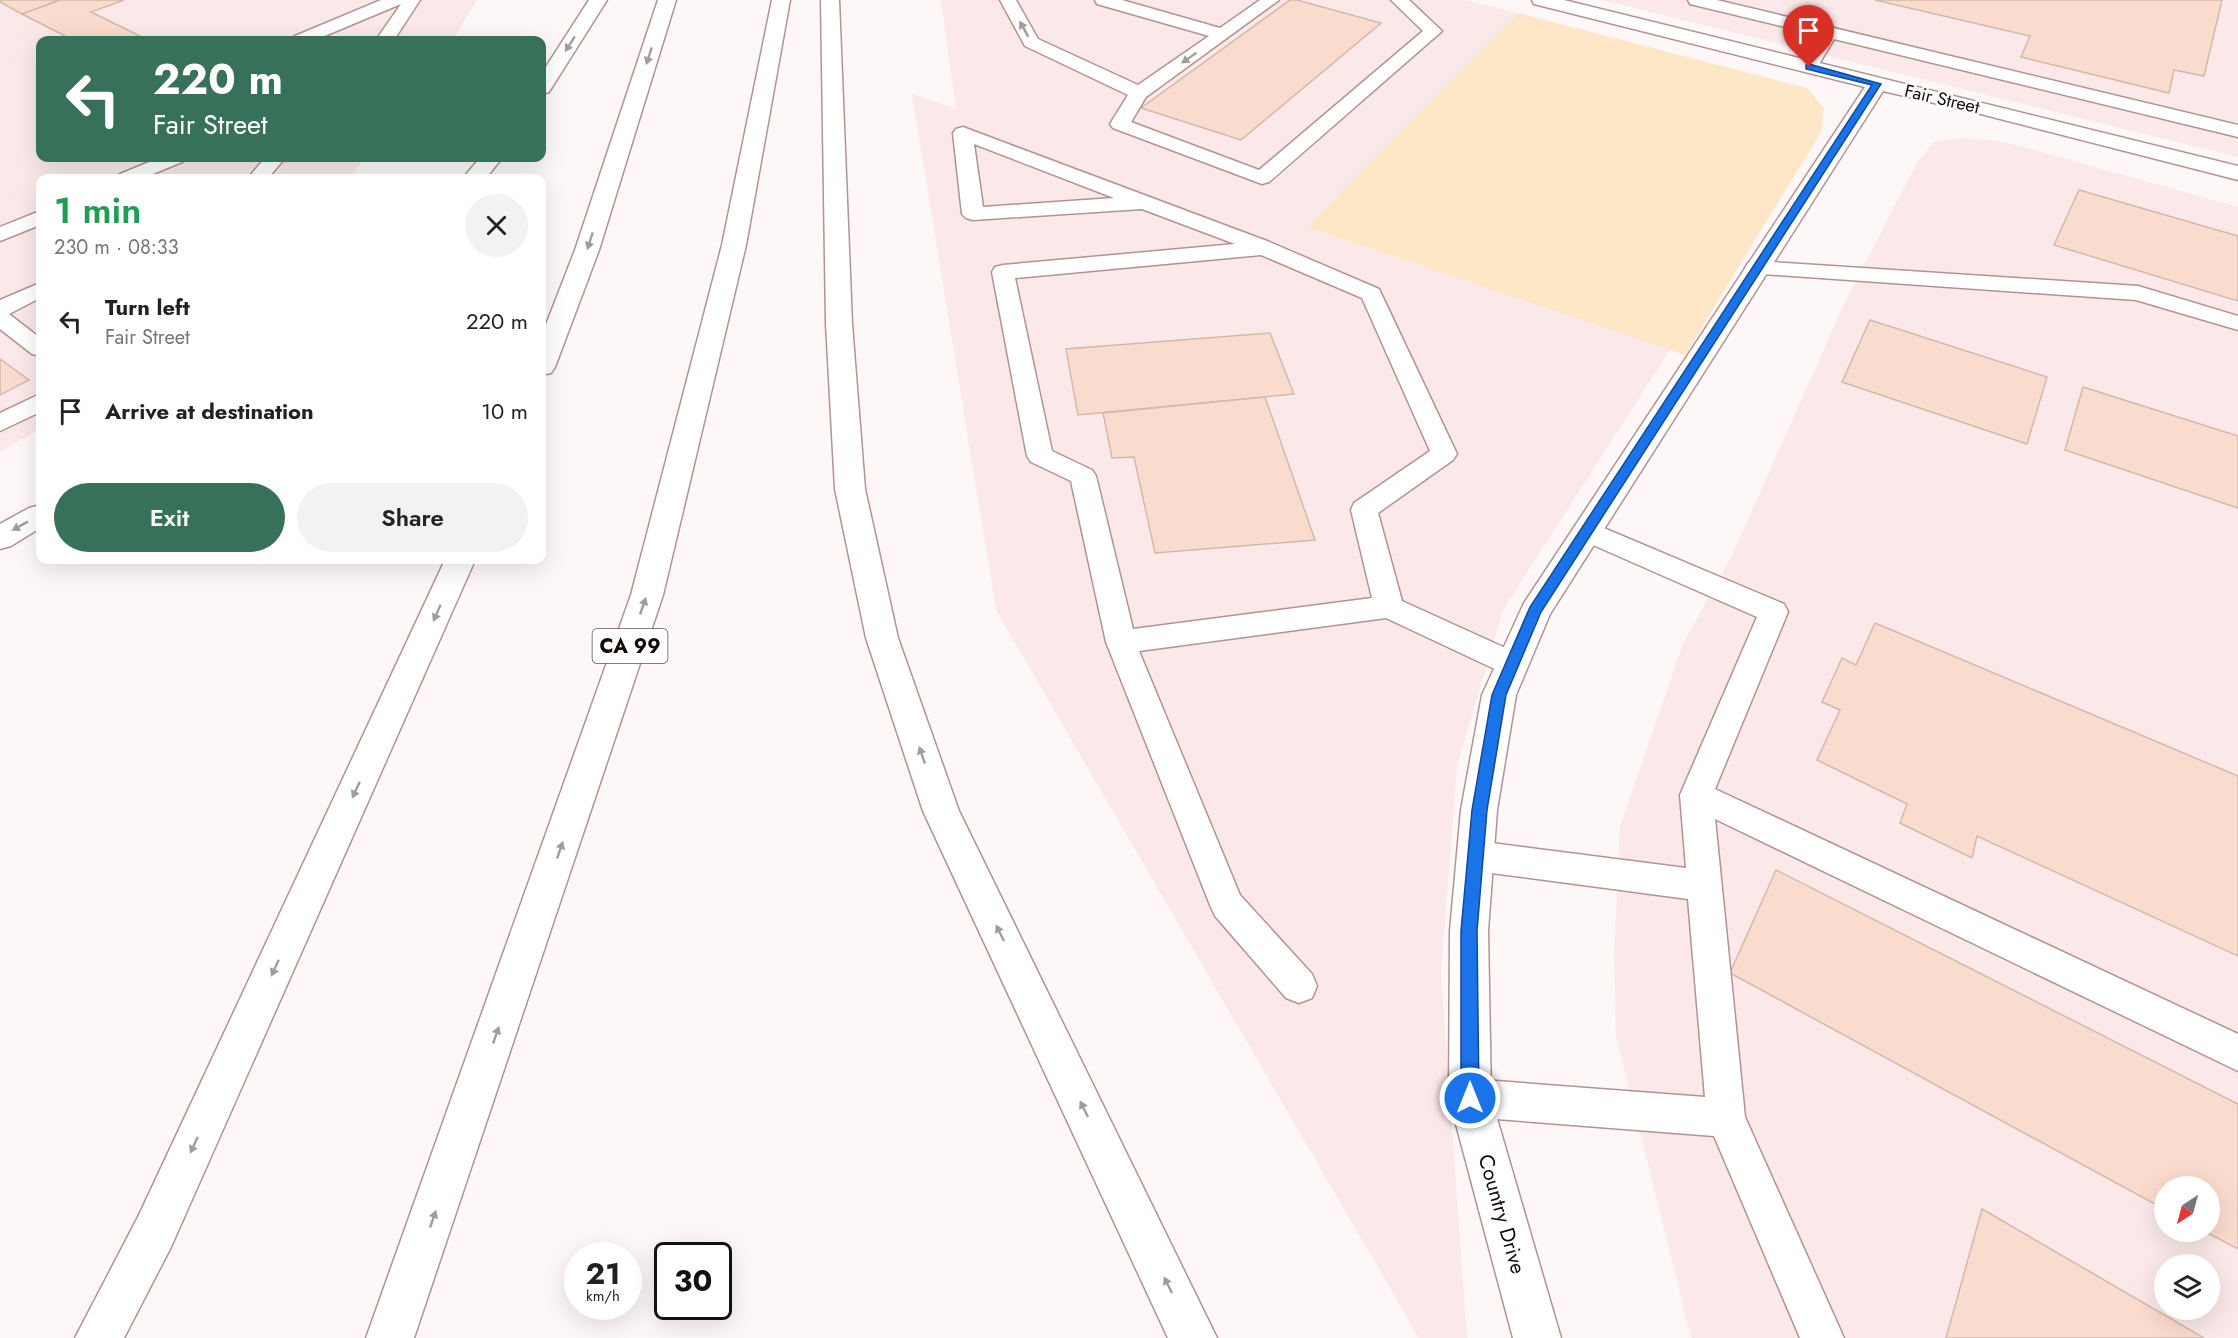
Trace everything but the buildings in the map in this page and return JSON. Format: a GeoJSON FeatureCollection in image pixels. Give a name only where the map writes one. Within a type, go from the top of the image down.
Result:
{"type":"FeatureCollection","features":[{"type":"Feature","properties":{"kind":"main road"},"geometry":{"type":"LineString","coordinates":[[546,82],[598,0]]}},
{"type":"Feature","properties":{"kind":"main road"},"geometry":{"type":"LineString","coordinates":[[546,357],[587,250],[667,0]]}},
{"type":"Feature","properties":{"kind":"main road","name":"CA 99"},"geometry":{"type":"LineString","coordinates":[[390,1338],[647,594],[734,245],[781,0]]}},
{"type":"Feature","properties":{"kind":"main road"},"geometry":{"type":"LineString","coordinates":[[830,0],[839,324],[850,489],[882,638],[941,811],[1193,1338]]}},
{"type":"Feature","properties":{"kind":"main road","name":"Fair Street"},"geometry":{"type":"LineString","coordinates":[[1541,0],[2238,173]]}},
{"type":"Feature","properties":{"kind":"main road","name":"Country Drive"},"geometry":{"type":"LineString","coordinates":[[1537,1338],[1470,1098],[1469,931],[1479,810],[1499,695],[1535,611],[1877,84]]}},
{"type":"Feature","properties":{"kind":"main road"},"geometry":{"type":"LineString","coordinates":[[477,174],[488,162]]}},
{"type":"Feature","properties":{"kind":"main road"},"geometry":{"type":"LineString","coordinates":[[0,538],[36,517]]}},
{"type":"Feature","properties":{"kind":"main road"},"geometry":{"type":"LineString","coordinates":[[99,1338],[155,1231],[458,564]]}},
{"type":"Feature","properties":{"kind":"main road"},"geometry":{"type":"LineString","coordinates":[[399,1338],[414,1274]]}},
{"type":"Feature","properties":{"kind":"lane"},"geometry":{"type":"LineString","coordinates":[[310,36],[396,0]]}},
{"type":"Feature","properties":{"kind":"lane"},"geometry":{"type":"LineString","coordinates":[[388,36],[412,0]]}},
{"type":"Feature","properties":{"kind":"lane"},"geometry":{"type":"LineString","coordinates":[[1008,0],[1031,42],[1139,93]]}},
{"type":"Feature","properties":{"kind":"lane"},"geometry":{"type":"LineString","coordinates":[[1103,0],[1223,34]]}},
{"type":"Feature","properties":{"kind":"lane"},"geometry":{"type":"LineString","coordinates":[[1271,0],[1139,93],[1120,124],[1262,178],[1433,32],[1399,0]]}},
{"type":"Feature","properties":{"kind":"lane"},"geometry":{"type":"LineString","coordinates":[[1696,0],[2238,131]]}},
{"type":"Feature","properties":{"kind":"lane"},"geometry":{"type":"LineString","coordinates":[[1809,67],[1829,32]]}},
{"type":"Feature","properties":{"kind":"lane"},"geometry":{"type":"LineString","coordinates":[[1145,202],[973,214],[963,133],[1145,202],[1264,248],[1371,294],[1443,454],[1364,510],[1389,607]]}},
{"type":"Feature","properties":{"kind":"lane"},"geometry":{"type":"LineString","coordinates":[[137,174],[166,162]]}},
{"type":"Feature","properties":{"kind":"lane"},"geometry":{"type":"LineString","coordinates":[[261,174],[271,162]]}},
{"type":"Feature","properties":{"kind":"lane"},"geometry":{"type":"LineString","coordinates":[[0,235],[36,219]]}},
{"type":"Feature","properties":{"kind":"lane"},"geometry":{"type":"LineString","coordinates":[[1264,248],[1003,272],[1040,456],[1083,476],[1121,642],[1227,905],[1299,986]]}},
{"type":"Feature","properties":{"kind":"lane"},"geometry":{"type":"LineString","coordinates":[[1756,268],[2138,293],[2238,323]]}},
{"type":"Feature","properties":{"kind":"lane"},"geometry":{"type":"LineString","coordinates":[[0,309],[36,292]]}},
{"type":"Feature","properties":{"kind":"lane"},"geometry":{"type":"LineString","coordinates":[[0,318],[36,346]]}},
{"type":"Feature","properties":{"kind":"lane"},"geometry":{"type":"LineString","coordinates":[[0,423],[36,404]]}},
{"type":"Feature","properties":{"kind":"lane"},"geometry":{"type":"LineString","coordinates":[[1587,531],[1774,612],[1696,795],[1726,1118],[1822,1338]]}},
{"type":"Feature","properties":{"kind":"lane"},"geometry":{"type":"LineString","coordinates":[[1121,642],[1389,607],[1512,664]]}},
{"type":"Feature","properties":{"kind":"lane"},"geometry":{"type":"LineString","coordinates":[[1696,795],[2238,1053]]}},
{"type":"Feature","properties":{"kind":"lane"},"geometry":{"type":"LineString","coordinates":[[1476,856],[1705,886]]}},
{"type":"Feature","properties":{"kind":"lane"},"geometry":{"type":"LineString","coordinates":[[1470,1098],[1726,1118]]}},
{"type":"Feature","properties":{"kind":"shaded area"},"geometry":{"type":"Polygon","coordinates":[[[0,0],[477,0],[455,36],[36,36],[36,162],[362,162],[352,174],[36,174],[36,431],[0,452],[0,0]]]}},
{"type":"Feature","properties":{"kind":"shaded area"},"geometry":{"type":"Polygon","coordinates":[[[941,0],[1466,0],[1518,13],[1308,227],[1670,350],[1503,610],[1457,766],[1441,973],[1467,1338],[1419,1338],[996,610],[912,94],[956,109],[941,0]]]}},
{"type":"Feature","properties":{"kind":"shaded area"},"geometry":{"type":"Polygon","coordinates":[[[1602,0],[2238,0],[2238,157],[1602,0]]]}},
{"type":"Feature","properties":{"kind":"shaded area"},"geometry":{"type":"Polygon","coordinates":[[[1518,13],[1807,88],[1824,108],[1821,132],[1685,355],[1307,227],[1518,13]]]}},
{"type":"Feature","properties":{"kind":"shaded area"},"geometry":{"type":"Polygon","coordinates":[[[1960,138],[2002,141],[2238,207],[2238,1338],[1691,1338],[1616,1035],[1614,956],[1620,827],[1683,644],[1733,553],[1844,304],[1918,161],[1934,142],[1960,138]]]}},
{"type":"Feature","properties":{"kind":"route"},"geometry":{"type":"LineString","coordinates":[[1470,1098],[1469,931],[1479,810],[1499,695],[1535,611],[1832,150],[1877,84],[1809,67]]}}]}
